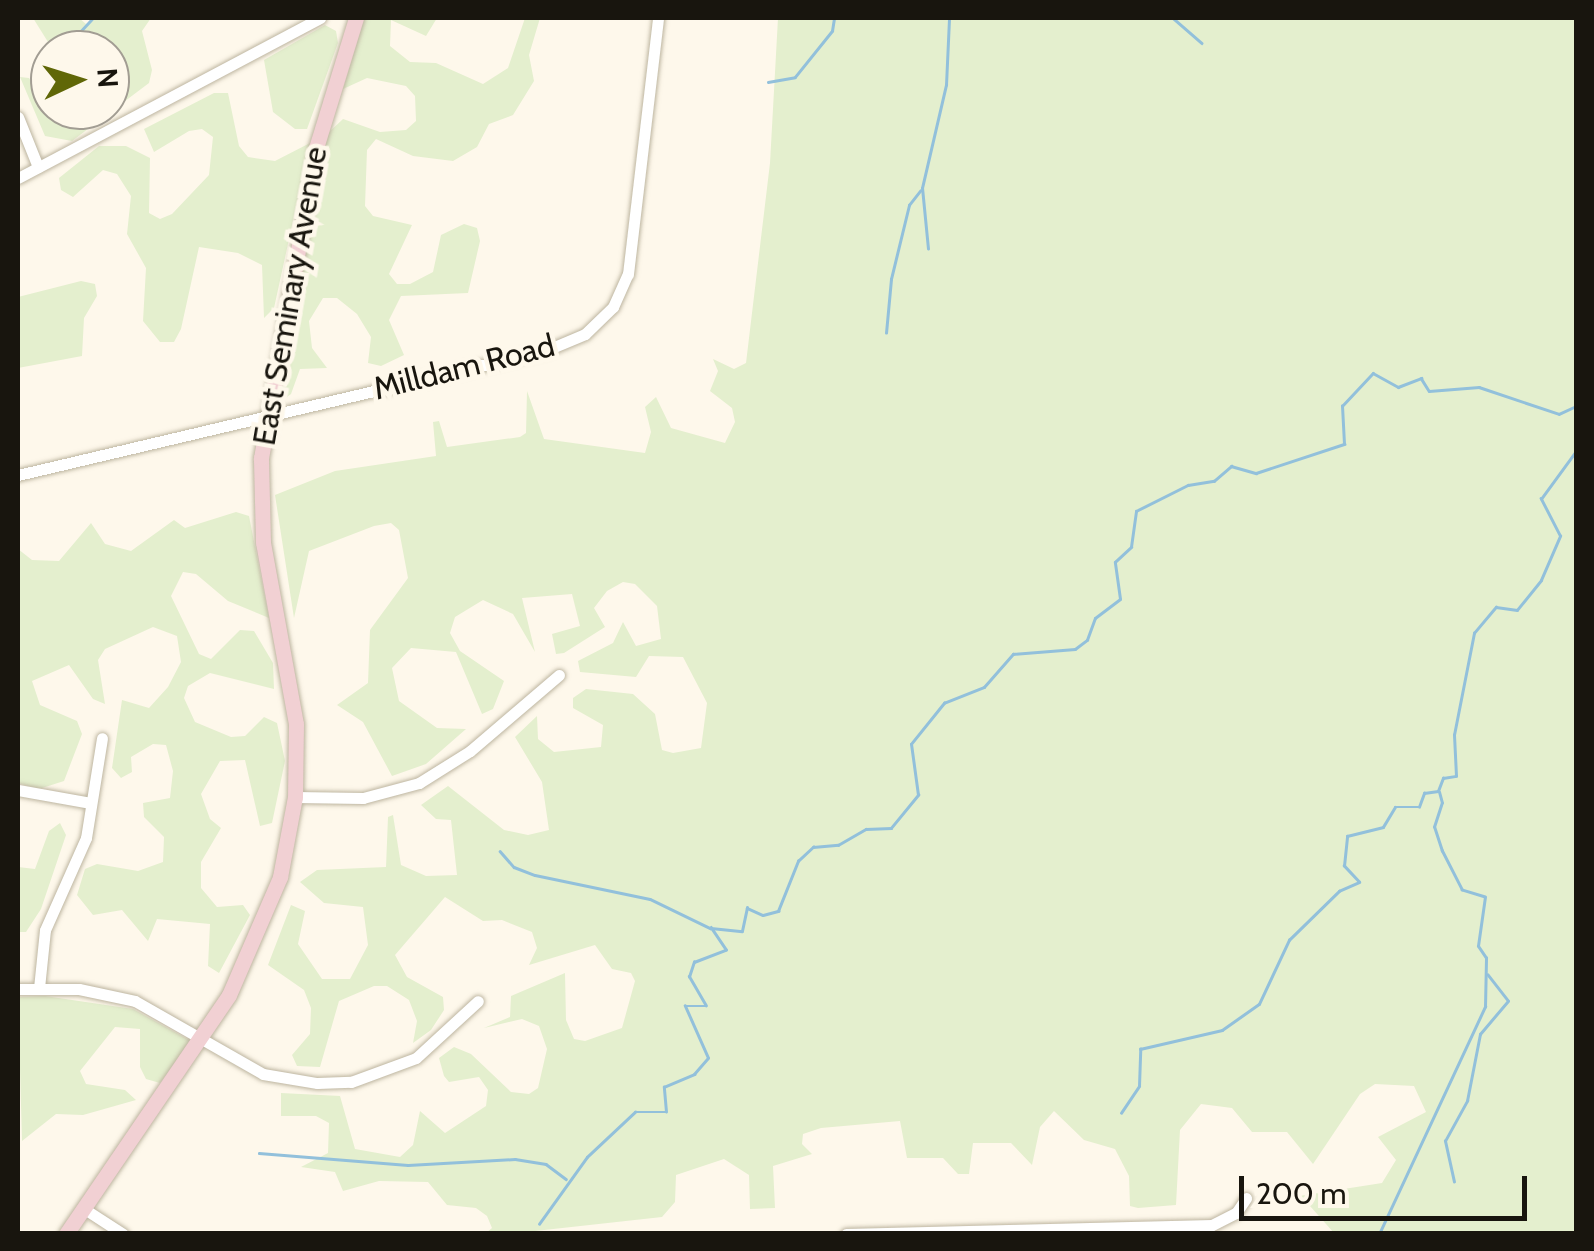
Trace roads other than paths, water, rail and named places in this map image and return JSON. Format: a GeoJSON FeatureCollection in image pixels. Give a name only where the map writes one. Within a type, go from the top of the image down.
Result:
{"type":"FeatureCollection","features":[{"type":"Feature","properties":{"kind":"street"},"geometry":{"type":"LineString","coordinates":[[18,178],[320,18]]}},
{"type":"Feature","properties":{"kind":"street","name":"East Seminary Avenue"},"geometry":{"type":"LineString","coordinates":[[66,1234],[200,1039],[266,917],[295,797],[294,688],[264,542],[265,415],[320,130],[356,18]]}},
{"type":"Feature","properties":{"kind":"street","name":"Milldam Road"},"geometry":{"type":"LineString","coordinates":[[18,475],[547,350],[601,321],[622,290],[632,254],[658,18]]}},
{"type":"Feature","properties":{"kind":"street"},"geometry":{"type":"LineString","coordinates":[[18,117],[38,167]]}},
{"type":"Feature","properties":{"kind":"street"},"geometry":{"type":"LineString","coordinates":[[295,797],[362,798],[419,783],[470,750],[559,675]]}},
{"type":"Feature","properties":{"kind":"street"},"geometry":{"type":"LineString","coordinates":[[39,988],[45,930],[82,850],[102,738]]}},
{"type":"Feature","properties":{"kind":"street"},"geometry":{"type":"LineString","coordinates":[[18,790],[92,804]]}},
{"type":"Feature","properties":{"kind":"street"},"geometry":{"type":"LineString","coordinates":[[18,989],[39,988],[135,1001],[263,1074],[351,1082],[416,1058],[478,1002]]}},
{"type":"Feature","properties":{"kind":"street"},"geometry":{"type":"LineString","coordinates":[[846,1234],[1212,1225],[1236,1213],[1246,1198]]}},
{"type":"Feature","properties":{"kind":"street"},"geometry":{"type":"LineString","coordinates":[[83,1208],[123,1234]]}},
{"type":"Feature","properties":{"kind":"waterway"},"geometry":{"type":"LineString","coordinates":[[82,30],[93,18]]}},
{"type":"Feature","properties":{"kind":"waterway"},"geometry":{"type":"LineString","coordinates":[[768,82],[795,77],[832,31],[834,18]]}},
{"type":"Feature","properties":{"kind":"waterway"},"geometry":{"type":"LineString","coordinates":[[928,249],[922,188],[946,85],[949,18]]}},
{"type":"Feature","properties":{"kind":"waterway"},"geometry":{"type":"LineString","coordinates":[[1173,18],[1202,43]]}},
{"type":"Feature","properties":{"kind":"waterway"},"geometry":{"type":"LineString","coordinates":[[886,333],[891,279],[909,205],[920,191]]}},
{"type":"Feature","properties":{"kind":"waterway"},"geometry":{"type":"LineString","coordinates":[[539,1224],[587,1157],[635,1112],[666,1112],[664,1087],[694,1074],[708,1058],[685,1006],[706,1006],[689,977],[694,962],[726,950],[711,928],[742,931],[747,908],[763,915],[778,911],[798,861],[813,847],[838,845],[866,829],[891,828],[918,795],[911,744],[944,703],[984,687],[1013,654],[1075,649],[1087,640],[1095,618],[1120,599],[1115,562],[1131,547],[1136,511],[1188,485],[1214,481],[1231,466],[1256,473],[1344,444],[1342,406],[1373,373],[1398,387],[1421,378],[1429,391],[1479,387],[1559,414],[1576,406]]}},
{"type":"Feature","properties":{"kind":"waterway"},"geometry":{"type":"LineString","coordinates":[[1121,1113],[1139,1086],[1140,1049],[1222,1030],[1259,1004],[1289,940],[1339,891],[1359,882],[1344,866],[1347,836],[1383,827],[1395,807],[1419,807],[1424,793],[1438,791],[1443,778],[1456,776],[1454,735],[1474,633],[1496,607],[1517,610],[1541,580],[1560,536],[1541,499],[1576,451]]}},
{"type":"Feature","properties":{"kind":"waterway"},"geometry":{"type":"LineString","coordinates":[[1379,1234],[1485,1007],[1486,958],[1478,946],[1485,897],[1462,890],[1442,851],[1434,827],[1442,803],[1439,792]]}},
{"type":"Feature","properties":{"kind":"waterway"},"geometry":{"type":"LineString","coordinates":[[500,851],[514,867],[535,875],[650,899],[710,928]]}},
{"type":"Feature","properties":{"kind":"waterway"},"geometry":{"type":"LineString","coordinates":[[1454,1182],[1445,1141],[1467,1101],[1480,1034],[1508,1001],[1488,975]]}},
{"type":"Feature","properties":{"kind":"waterway"},"geometry":{"type":"LineString","coordinates":[[259,1153],[408,1165],[515,1159],[546,1164],[566,1179]]}}]}
